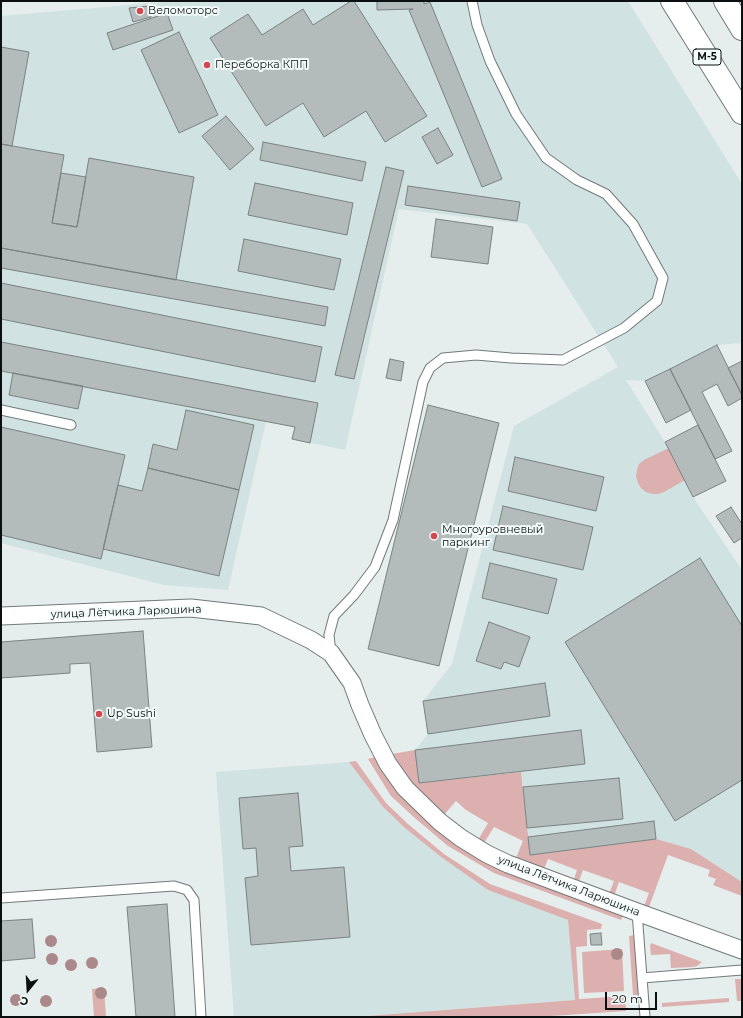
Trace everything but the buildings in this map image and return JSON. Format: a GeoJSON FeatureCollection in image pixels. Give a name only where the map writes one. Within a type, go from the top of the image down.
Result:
{"type":"FeatureCollection","features":[{"type":"Feature","properties":{"kind":"highway","name":"М-5"},"geometry":{"type":"LineString","coordinates":[[672,1],[742,113]]}},
{"type":"Feature","properties":{"kind":"highway"},"geometry":{"type":"LineString","coordinates":[[725,1],[742,29]]}},
{"type":"Feature","properties":{"kind":"street","name":"улица Лётчика Ларюшина"},"geometry":{"type":"LineString","coordinates":[[1,616],[191,608],[261,616],[311,640],[331,653],[352,683],[373,735],[388,764],[405,788],[440,822],[461,838],[487,854],[508,864],[742,950]]}},
{"type":"Feature","properties":{"kind":"lane"},"geometry":{"type":"LineString","coordinates":[[331,653],[329,635],[334,616],[354,596],[375,567],[393,520],[423,382],[430,368],[443,358],[476,355],[563,360],[624,328],[657,301],[663,278],[632,224],[606,194],[577,180],[546,158],[516,114],[490,61],[477,25],[472,1]]}},
{"type":"Feature","properties":{"kind":"lane"},"geometry":{"type":"LineString","coordinates":[[1,410],[71,425]]}},
{"type":"Feature","properties":{"kind":"lane"},"geometry":{"type":"LineString","coordinates":[[1,898],[174,886],[187,890],[194,900],[201,1017]]}},
{"type":"Feature","properties":{"kind":"lane"},"geometry":{"type":"LineString","coordinates":[[637,912],[645,1017]]}},
{"type":"Feature","properties":{"kind":"lane"},"geometry":{"type":"LineString","coordinates":[[642,978],[742,970]]}},
{"type":"Feature","properties":{"kind":"shaded area"},"geometry":{"type":"Polygon","coordinates":[[[175,1],[628,1],[742,184],[742,343],[717,345],[645,381],[626,380],[665,442],[693,497],[742,570],[742,882],[691,849],[530,855],[521,772],[419,783],[415,750],[428,734],[423,701],[452,664],[514,426],[618,367],[527,224],[399,209],[345,450],[292,439],[294,427],[266,421],[228,590],[164,585],[1,543],[1,16],[175,1]]]}},
{"type":"Feature","properties":{"kind":"shaded area"},"geometry":{"type":"Polygon","coordinates":[[[669,448],[685,480],[658,494],[646,492],[641,488],[636,476],[639,464],[669,448]]]}},
{"type":"Feature","properties":{"kind":"shaded area"},"geometry":{"type":"Polygon","coordinates":[[[415,750],[420,783],[521,772],[531,855],[656,839],[691,849],[742,882],[742,896],[713,885],[716,879],[708,876],[710,870],[668,855],[649,907],[644,906],[649,893],[619,882],[614,896],[609,894],[614,881],[583,870],[578,884],[573,882],[577,870],[548,859],[543,872],[516,858],[523,841],[494,827],[484,843],[478,840],[488,823],[466,810],[456,801],[444,815],[414,787],[392,754],[415,750]]]}},
{"type":"Feature","properties":{"kind":"shaded area"},"geometry":{"type":"Polygon","coordinates":[[[375,757],[401,794],[424,819],[437,829],[623,915],[621,920],[494,873],[448,846],[391,796],[368,759],[375,757]]]}},
{"type":"Feature","properties":{"kind":"shaded area"},"geometry":{"type":"Polygon","coordinates":[[[356,761],[386,803],[408,824],[444,854],[490,884],[602,924],[601,929],[587,930],[587,946],[576,947],[579,999],[625,996],[626,1011],[537,1017],[354,1017],[575,1000],[568,920],[488,890],[441,857],[405,828],[383,807],[349,762],[356,761]]]}},
{"type":"Feature","properties":{"kind":"shaded area"},"geometry":{"type":"Polygon","coordinates":[[[349,762],[383,807],[405,828],[441,857],[488,890],[568,920],[575,1000],[354,1017],[234,1017],[216,772],[349,762]]]}},
{"type":"Feature","properties":{"kind":"shaded area"},"geometry":{"type":"Polygon","coordinates":[[[635,935],[639,995],[633,995],[629,936],[635,935]]]}},
{"type":"Feature","properties":{"kind":"shaded area"},"geometry":{"type":"Polygon","coordinates":[[[651,943],[702,962],[693,967],[671,968],[670,954],[651,955],[651,943]]]}},
{"type":"Feature","properties":{"kind":"shaded area"},"geometry":{"type":"Polygon","coordinates":[[[622,949],[624,991],[584,993],[582,952],[622,949]]]}},
{"type":"Feature","properties":{"kind":"shaded area"},"geometry":{"type":"Polygon","coordinates":[[[735,979],[742,979],[742,1001],[737,1001],[735,979]]]}},
{"type":"Feature","properties":{"kind":"shaded area"},"geometry":{"type":"Polygon","coordinates":[[[104,988],[106,1017],[94,1017],[92,989],[104,988]]]}},
{"type":"Feature","properties":{"kind":"shaded area"},"geometry":{"type":"Polygon","coordinates":[[[729,998],[729,1002],[662,1007],[662,1003],[729,998]]]}},
{"type":"Feature","properties":{"kind":"place","name":"Веломоторс"},"geometry":{"type":"Point","coordinates":[140,11]}},
{"type":"Feature","properties":{"kind":"place","name":"Переборка КПП"},"geometry":{"type":"Point","coordinates":[207,65]}},
{"type":"Feature","properties":{"kind":"place","name":"Многоуровневый паркинг"},"geometry":{"type":"Point","coordinates":[434,536]}},
{"type":"Feature","properties":{"kind":"place","name":"Up Sushi"},"geometry":{"type":"Point","coordinates":[99,714]}}]}
